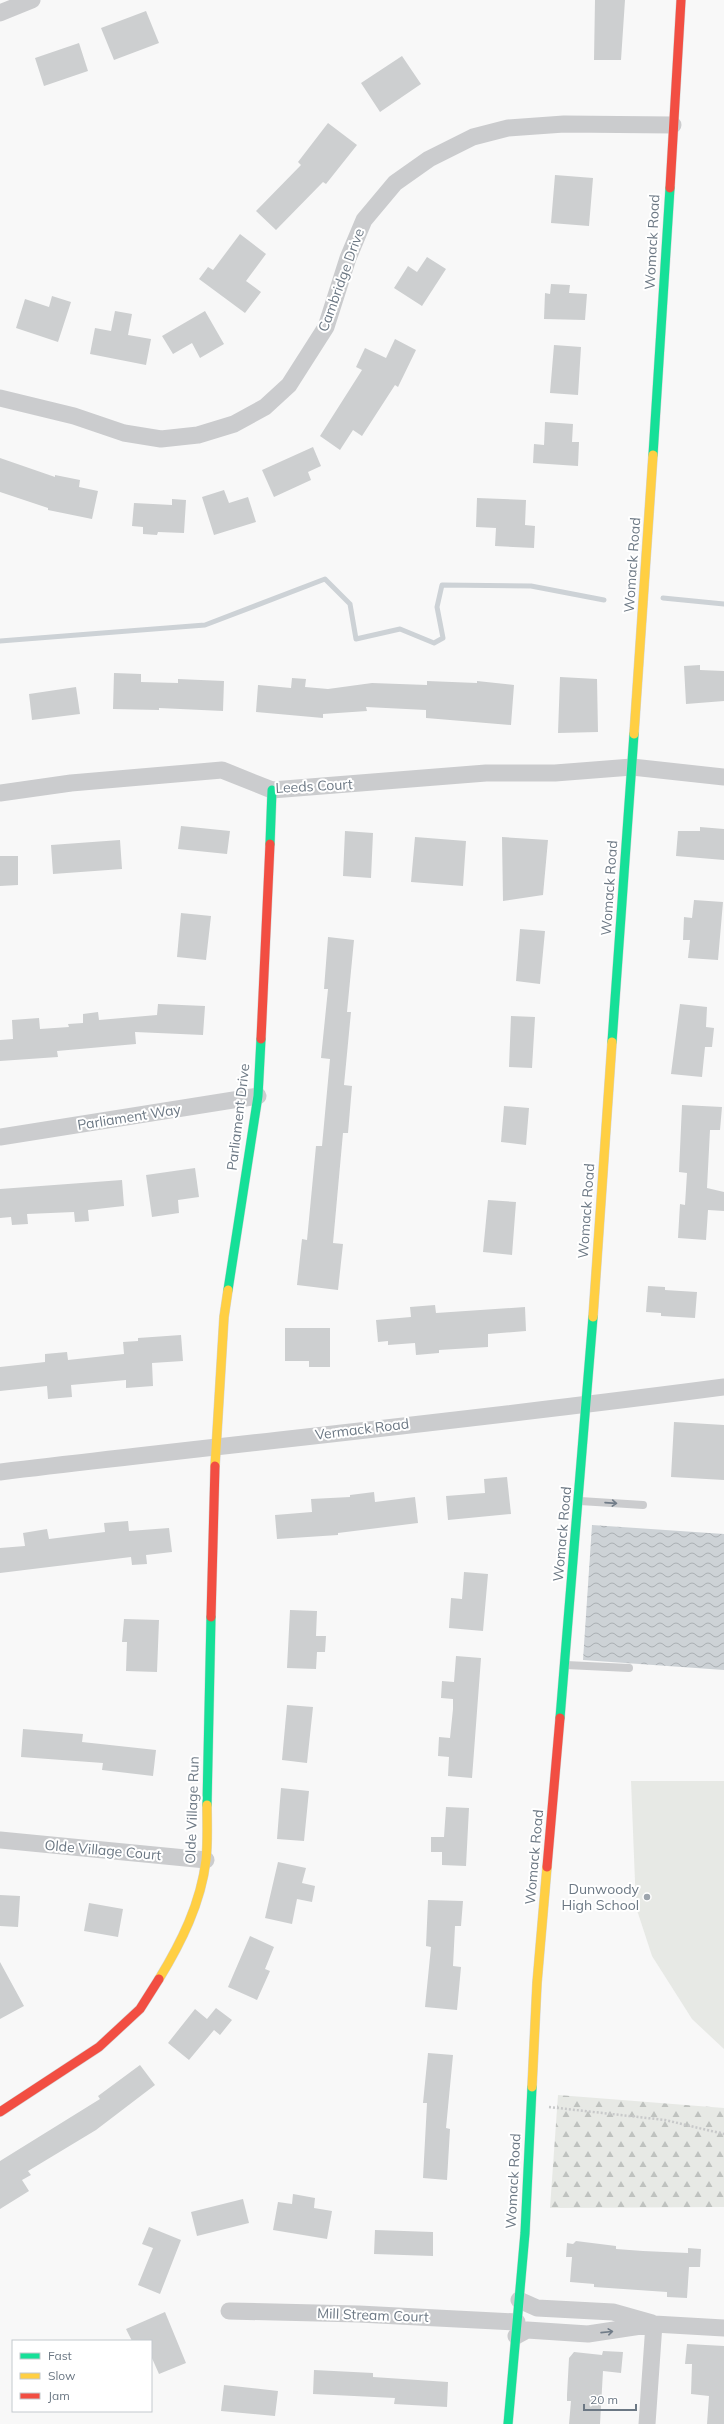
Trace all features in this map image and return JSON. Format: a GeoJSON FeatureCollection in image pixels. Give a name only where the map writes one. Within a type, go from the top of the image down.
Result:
{"type":"FeatureCollection","features":[{"type":"Feature","properties":{"kind":"street"},"geometry":{"type":"LineString","coordinates":[[0,13],[32,0]]}},
{"type":"Feature","properties":{"kind":"street","name":"Womack Road"},"geometry":{"type":"LineString","coordinates":[[508,2424],[519,2300],[537,1983],[587,1406],[652,474],[681,0]]}},
{"type":"Feature","properties":{"kind":"street","name":"Cambridge Drive"},"geometry":{"type":"LineString","coordinates":[[0,398],[74,416],[124,433],[161,439],[198,435],[234,424],[265,407],[289,385],[326,327],[348,258],[364,220],[395,183],[429,159],[473,136],[508,128],[564,124],[673,125]]}},
{"type":"Feature","properties":{"kind":"street","name":"Leeds Court"},"geometry":{"type":"LineString","coordinates":[[0,794],[71,783],[222,770],[272,790],[486,773],[555,773],[632,767],[724,777]]}},
{"type":"Feature","properties":{"kind":"street","name":"Parliament Drive"},"geometry":{"type":"LineString","coordinates":[[215,1446],[224,1318],[258,1096],[272,790]]}},
{"type":"Feature","properties":{"kind":"street","name":"Parliament Way"},"geometry":{"type":"LineString","coordinates":[[0,1137],[258,1096]]}},
{"type":"Feature","properties":{"kind":"street","name":"Vermack Road"},"geometry":{"type":"LineString","coordinates":[[0,1472],[470,1416],[587,1406],[724,1387]]}},
{"type":"Feature","properties":{"kind":"street","name":"Olde Village Run"},"geometry":{"type":"LineString","coordinates":[[0,2112],[49,2082],[99,2047],[140,2009],[175,1953],[197,1901],[206,1860],[215,1446]]}},
{"type":"Feature","properties":{"kind":"street","name":"Olde Village Court"},"geometry":{"type":"LineString","coordinates":[[0,1840],[206,1860]]}},
{"type":"Feature","properties":{"kind":"street"},"geometry":{"type":"LineString","coordinates":[[519,2300],[537,2308],[613,2312],[654,2324]]}},
{"type":"Feature","properties":{"kind":"street"},"geometry":{"type":"LineString","coordinates":[[552,2330],[553,2308]]}},
{"type":"Feature","properties":{"kind":"street","name":"Mill Stream Court"},"geometry":{"type":"LineString","coordinates":[[229,2311],[359,2314],[517,2329]]}},
{"type":"Feature","properties":{"kind":"street"},"geometry":{"type":"LineString","coordinates":[[647,2424],[654,2324]]}},
{"type":"Feature","properties":{"kind":"street"},"geometry":{"type":"LineString","coordinates":[[517,2329],[552,2330],[588,2334],[654,2324],[724,2328]]}},
{"type":"Feature","properties":{"kind":"lane"},"geometry":{"type":"LineString","coordinates":[[579,1501],[643,1505]]}},
{"type":"Feature","properties":{"kind":"lane"},"geometry":{"type":"LineString","coordinates":[[565,1665],[629,1668]]}},
{"type":"Feature","properties":{"kind":"path"},"geometry":{"type":"LineString","coordinates":[[531,2105],[665,2120],[724,2134]]}},
{"type":"Feature","properties":{"kind":"green space"},"geometry":{"type":"Polygon","coordinates":[[[631,1781],[724,1781],[724,2049],[692,2019],[652,1956],[636,1907],[631,1781]]]}},
{"type":"Feature","properties":{"kind":"green space"},"geometry":{"type":"Polygon","coordinates":[[[558,2095],[724,2108],[724,2207],[550,2208],[558,2095]]]}},
{"type":"Feature","properties":{"kind":"water"},"geometry":{"type":"Polygon","coordinates":[[[592,1525],[724,1534],[724,1670],[583,1660],[592,1525]]]}},
{"type":"Feature","properties":{"kind":"building"},"geometry":{"type":"Polygon","coordinates":[[[595,0],[625,0],[621,60],[594,60],[595,0]]]}},
{"type":"Feature","properties":{"kind":"building"},"geometry":{"type":"Polygon","coordinates":[[[146,11],[159,43],[114,60],[101,28],[146,11]]]}},
{"type":"Feature","properties":{"kind":"building"},"geometry":{"type":"Polygon","coordinates":[[[79,43],[88,71],[44,86],[35,58],[79,43]]]}},
{"type":"Feature","properties":{"kind":"building"},"geometry":{"type":"Polygon","coordinates":[[[402,56],[421,84],[380,112],[361,83],[402,56]]]}},
{"type":"Feature","properties":{"kind":"building"},"geometry":{"type":"Polygon","coordinates":[[[328,123],[357,145],[326,184],[323,182],[276,230],[256,211],[301,165],[298,162],[328,123]]]}},
{"type":"Feature","properties":{"kind":"building"},"geometry":{"type":"Polygon","coordinates":[[[555,175],[593,178],[589,226],[551,223],[555,175]]]}},
{"type":"Feature","properties":{"kind":"building"},"geometry":{"type":"Polygon","coordinates":[[[240,234],[266,254],[246,281],[261,292],[245,313],[199,279],[208,267],[213,270],[240,234]]]}},
{"type":"Feature","properties":{"kind":"building"},"geometry":{"type":"Polygon","coordinates":[[[427,257],[446,269],[422,306],[394,288],[408,266],[417,272],[427,257]]]}},
{"type":"Feature","properties":{"kind":"building"},"geometry":{"type":"Polygon","coordinates":[[[551,284],[570,285],[569,293],[587,294],[585,320],[544,319],[545,293],[550,294],[551,284]]]}},
{"type":"Feature","properties":{"kind":"building"},"geometry":{"type":"Polygon","coordinates":[[[52,296],[71,302],[58,342],[16,328],[25,299],[49,307],[52,296]]]}},
{"type":"Feature","properties":{"kind":"building"},"geometry":{"type":"Polygon","coordinates":[[[115,311],[132,314],[128,335],[151,339],[146,365],[90,354],[95,328],[111,331],[115,311]]]}},
{"type":"Feature","properties":{"kind":"building"},"geometry":{"type":"Polygon","coordinates":[[[205,311],[224,344],[200,358],[192,343],[173,354],[162,336],[205,311]]]}},
{"type":"Feature","properties":{"kind":"building"},"geometry":{"type":"Polygon","coordinates":[[[395,339],[416,350],[398,387],[395,385],[362,436],[353,430],[340,450],[320,436],[362,370],[356,367],[365,348],[386,358],[395,339]]]}},
{"type":"Feature","properties":{"kind":"building"},"geometry":{"type":"Polygon","coordinates":[[[554,345],[581,347],[578,395],[550,393],[554,345]]]}},
{"type":"Feature","properties":{"kind":"building"},"geometry":{"type":"Polygon","coordinates":[[[545,422],[573,424],[572,442],[579,442],[578,466],[533,463],[534,444],[544,445],[545,422]]]}},
{"type":"Feature","properties":{"kind":"building"},"geometry":{"type":"Polygon","coordinates":[[[313,447],[321,466],[308,472],[311,480],[274,497],[262,470],[313,447]]]}},
{"type":"Feature","properties":{"kind":"building"},"geometry":{"type":"Polygon","coordinates":[[[0,458],[55,477],[55,475],[80,480],[79,487],[98,491],[92,519],[48,510],[48,508],[0,492],[0,458]]]}},
{"type":"Feature","properties":{"kind":"building"},"geometry":{"type":"Polygon","coordinates":[[[224,490],[229,503],[248,497],[256,522],[214,535],[202,497],[224,490]]]}},
{"type":"Feature","properties":{"kind":"building"},"geometry":{"type":"Polygon","coordinates":[[[477,498],[526,500],[525,525],[535,526],[534,548],[495,546],[496,528],[476,527],[477,498]]]}},
{"type":"Feature","properties":{"kind":"building"},"geometry":{"type":"Polygon","coordinates":[[[172,499],[186,500],[184,533],[158,532],[157,535],[143,534],[143,527],[132,526],[134,503],[172,505],[172,499]]]}},
{"type":"Feature","properties":{"kind":"building"},"geometry":{"type":"Polygon","coordinates":[[[700,665],[700,670],[724,671],[724,701],[686,704],[684,666],[700,665]]]}},
{"type":"Feature","properties":{"kind":"building"},"geometry":{"type":"Polygon","coordinates":[[[114,673],[141,674],[141,682],[178,683],[178,679],[224,681],[223,711],[159,708],[159,710],[113,709],[114,673]]]}},
{"type":"Feature","properties":{"kind":"building"},"geometry":{"type":"Polygon","coordinates":[[[560,677],[597,679],[598,732],[558,733],[560,677]]]}},
{"type":"Feature","properties":{"kind":"building"},"geometry":{"type":"Polygon","coordinates":[[[292,678],[306,679],[305,687],[328,689],[372,683],[427,685],[427,681],[477,683],[477,681],[514,685],[511,725],[426,718],[426,710],[366,707],[367,711],[323,714],[323,718],[256,712],[258,685],[291,688],[292,678]]]}},
{"type":"Feature","properties":{"kind":"building"},"geometry":{"type":"Polygon","coordinates":[[[76,687],[80,714],[32,720],[29,694],[76,687]]]}},
{"type":"Feature","properties":{"kind":"building"},"geometry":{"type":"Polygon","coordinates":[[[181,826],[230,831],[227,854],[178,849],[181,826]]]}},
{"type":"Feature","properties":{"kind":"building"},"geometry":{"type":"Polygon","coordinates":[[[700,827],[724,829],[724,860],[676,856],[678,831],[700,831],[700,827]]]}},
{"type":"Feature","properties":{"kind":"building"},"geometry":{"type":"Polygon","coordinates":[[[345,831],[373,833],[371,878],[343,876],[345,831]]]}},
{"type":"Feature","properties":{"kind":"building"},"geometry":{"type":"Polygon","coordinates":[[[415,837],[466,841],[463,886],[411,882],[415,837]]]}},
{"type":"Feature","properties":{"kind":"building"},"geometry":{"type":"Polygon","coordinates":[[[502,837],[548,840],[543,895],[503,901],[502,837]]]}},
{"type":"Feature","properties":{"kind":"building"},"geometry":{"type":"Polygon","coordinates":[[[120,840],[122,869],[53,874],[51,845],[120,840]]]}},
{"type":"Feature","properties":{"kind":"building"},"geometry":{"type":"Polygon","coordinates":[[[0,856],[18,856],[18,885],[0,886],[0,856]]]}},
{"type":"Feature","properties":{"kind":"building"},"geometry":{"type":"Polygon","coordinates":[[[694,900],[723,902],[718,960],[688,958],[690,940],[683,940],[684,917],[692,918],[694,900]]]}},
{"type":"Feature","properties":{"kind":"building"},"geometry":{"type":"Polygon","coordinates":[[[181,913],[211,916],[206,960],[177,957],[181,913]]]}},
{"type":"Feature","properties":{"kind":"building"},"geometry":{"type":"Polygon","coordinates":[[[520,929],[545,931],[540,984],[516,981],[520,929]]]}},
{"type":"Feature","properties":{"kind":"building"},"geometry":{"type":"Polygon","coordinates":[[[328,937],[354,940],[347,1012],[351,1012],[344,1085],[352,1086],[348,1133],[343,1133],[333,1243],[343,1244],[338,1290],[297,1285],[302,1239],[307,1240],[316,1146],[322,1146],[330,1059],[321,1058],[328,989],[324,989],[328,937]]]}},
{"type":"Feature","properties":{"kind":"building"},"geometry":{"type":"Polygon","coordinates":[[[158,1004],[205,1006],[203,1035],[135,1032],[136,1044],[57,1051],[58,1057],[0,1061],[0,1040],[13,1039],[12,1020],[39,1018],[40,1029],[69,1027],[68,1024],[83,1023],[83,1014],[98,1012],[99,1020],[157,1015],[158,1004]]]}},
{"type":"Feature","properties":{"kind":"building"},"geometry":{"type":"Polygon","coordinates":[[[680,1004],[707,1007],[706,1027],[714,1028],[712,1047],[705,1047],[702,1077],[671,1074],[680,1004]]]}},
{"type":"Feature","properties":{"kind":"building"},"geometry":{"type":"Polygon","coordinates":[[[511,1016],[535,1017],[532,1068],[509,1067],[511,1016]]]}},
{"type":"Feature","properties":{"kind":"building"},"geometry":{"type":"Polygon","coordinates":[[[682,1105],[722,1107],[720,1130],[710,1130],[707,1188],[724,1192],[724,1211],[708,1210],[706,1240],[678,1238],[680,1204],[685,1205],[687,1173],[679,1172],[682,1105]]]}},
{"type":"Feature","properties":{"kind":"building"},"geometry":{"type":"Polygon","coordinates":[[[504,1106],[529,1108],[526,1145],[501,1142],[504,1106]]]}},
{"type":"Feature","properties":{"kind":"building"},"geometry":{"type":"Polygon","coordinates":[[[195,1168],[199,1197],[178,1200],[179,1213],[152,1217],[146,1175],[195,1168]]]}},
{"type":"Feature","properties":{"kind":"building"},"geometry":{"type":"Polygon","coordinates":[[[122,1180],[124,1206],[88,1210],[89,1221],[75,1222],[74,1212],[27,1214],[28,1224],[12,1225],[11,1217],[0,1218],[0,1189],[122,1180]]]}},
{"type":"Feature","properties":{"kind":"building"},"geometry":{"type":"Polygon","coordinates":[[[488,1200],[516,1202],[512,1255],[483,1252],[488,1200]]]}},
{"type":"Feature","properties":{"kind":"building"},"geometry":{"type":"Polygon","coordinates":[[[648,1286],[665,1287],[665,1290],[697,1292],[695,1318],[661,1316],[661,1313],[646,1312],[648,1286]]]}},
{"type":"Feature","properties":{"kind":"building"},"geometry":{"type":"Polygon","coordinates":[[[435,1305],[436,1313],[525,1307],[526,1331],[488,1334],[488,1347],[439,1350],[439,1353],[416,1355],[415,1343],[388,1345],[388,1341],[378,1342],[376,1320],[411,1317],[410,1307],[435,1305]]]}},
{"type":"Feature","properties":{"kind":"building"},"geometry":{"type":"Polygon","coordinates":[[[285,1328],[330,1328],[330,1367],[309,1367],[309,1361],[285,1361],[285,1328]]]}},
{"type":"Feature","properties":{"kind":"building"},"geometry":{"type":"Polygon","coordinates":[[[181,1335],[183,1361],[152,1363],[153,1386],[126,1388],[126,1380],[71,1385],[72,1397],[48,1399],[47,1386],[0,1391],[0,1367],[45,1362],[45,1354],[67,1352],[68,1360],[124,1354],[123,1342],[138,1341],[138,1338],[181,1335]]]}},
{"type":"Feature","properties":{"kind":"building"},"geometry":{"type":"Polygon","coordinates":[[[674,1422],[724,1425],[724,1480],[671,1477],[674,1422]]]}},
{"type":"Feature","properties":{"kind":"building"},"geometry":{"type":"Polygon","coordinates":[[[507,1477],[511,1514],[448,1520],[446,1496],[485,1493],[484,1479],[507,1477]]]}},
{"type":"Feature","properties":{"kind":"building"},"geometry":{"type":"Polygon","coordinates":[[[374,1492],[375,1502],[415,1497],[418,1523],[338,1533],[338,1535],[277,1539],[275,1515],[312,1512],[311,1499],[350,1497],[350,1495],[374,1492]]]}},
{"type":"Feature","properties":{"kind":"building"},"geometry":{"type":"Polygon","coordinates":[[[128,1521],[129,1531],[169,1528],[172,1552],[146,1555],[147,1564],[132,1565],[131,1557],[0,1573],[0,1548],[25,1546],[23,1533],[47,1529],[49,1539],[105,1532],[104,1523],[128,1521]]]}},
{"type":"Feature","properties":{"kind":"building"},"geometry":{"type":"Polygon","coordinates":[[[464,1572],[488,1574],[483,1631],[449,1628],[451,1598],[462,1599],[464,1572]]]}},
{"type":"Feature","properties":{"kind":"building"},"geometry":{"type":"Polygon","coordinates":[[[290,1610],[317,1611],[316,1636],[326,1636],[325,1652],[317,1652],[316,1669],[287,1668],[290,1610]]]}},
{"type":"Feature","properties":{"kind":"building"},"geometry":{"type":"Polygon","coordinates":[[[124,1619],[159,1620],[157,1672],[126,1671],[127,1642],[122,1642],[124,1619]]]}},
{"type":"Feature","properties":{"kind":"building"},"geometry":{"type":"Polygon","coordinates":[[[456,1656],[481,1658],[472,1778],[448,1776],[449,1757],[438,1756],[439,1737],[450,1738],[453,1709],[453,1699],[441,1698],[442,1681],[454,1682],[456,1656]]]}},
{"type":"Feature","properties":{"kind":"building"},"geometry":{"type":"Polygon","coordinates":[[[287,1705],[313,1707],[307,1763],[282,1760],[287,1705]]]}},
{"type":"Feature","properties":{"kind":"building"},"geometry":{"type":"Polygon","coordinates":[[[23,1729],[83,1734],[82,1742],[156,1750],[153,1776],[102,1770],[103,1763],[21,1757],[23,1729]]]}},
{"type":"Feature","properties":{"kind":"building"},"geometry":{"type":"Polygon","coordinates":[[[281,1788],[309,1791],[304,1841],[277,1839],[281,1788]]]}},
{"type":"Feature","properties":{"kind":"building"},"geometry":{"type":"Polygon","coordinates":[[[446,1807],[469,1808],[466,1866],[442,1865],[442,1852],[431,1852],[431,1837],[444,1837],[446,1807]]]}},
{"type":"Feature","properties":{"kind":"building"},"geometry":{"type":"Polygon","coordinates":[[[278,1862],[306,1868],[302,1883],[315,1886],[312,1902],[297,1899],[292,1924],[265,1918],[278,1862]]]}},
{"type":"Feature","properties":{"kind":"building"},"geometry":{"type":"Polygon","coordinates":[[[0,1895],[20,1896],[18,1927],[0,1926],[0,1895]]]}},
{"type":"Feature","properties":{"kind":"building"},"geometry":{"type":"Polygon","coordinates":[[[428,1900],[463,1901],[461,1926],[455,1926],[453,1966],[461,1967],[457,2010],[425,2007],[431,1947],[426,1946],[428,1900]]]}},
{"type":"Feature","properties":{"kind":"building"},"geometry":{"type":"Polygon","coordinates":[[[89,1903],[123,1909],[118,1937],[84,1931],[89,1903]]]}},
{"type":"Feature","properties":{"kind":"building"},"geometry":{"type":"Polygon","coordinates":[[[250,1936],[274,1947],[265,1969],[270,1971],[257,2000],[228,1987],[250,1936]]]}},
{"type":"Feature","properties":{"kind":"building"},"geometry":{"type":"Polygon","coordinates":[[[0,1962],[24,2006],[0,2019],[0,1962]]]}},
{"type":"Feature","properties":{"kind":"building"},"geometry":{"type":"Polygon","coordinates":[[[216,2008],[232,2020],[220,2035],[214,2030],[189,2060],[168,2043],[195,2009],[207,2019],[216,2008]]]}},
{"type":"Feature","properties":{"kind":"building"},"geometry":{"type":"Polygon","coordinates":[[[428,2053],[453,2055],[446,2128],[450,2129],[447,2180],[423,2178],[427,2103],[423,2103],[428,2053]]]}},
{"type":"Feature","properties":{"kind":"building"},"geometry":{"type":"Polygon","coordinates":[[[140,2065],[155,2085],[96,2130],[28,2171],[31,2175],[22,2180],[29,2191],[0,2209],[0,2161],[100,2099],[98,2096],[140,2065]]]}},
{"type":"Feature","properties":{"kind":"building"},"geometry":{"type":"Polygon","coordinates":[[[293,2194],[315,2198],[314,2208],[332,2211],[327,2239],[273,2230],[278,2202],[292,2204],[293,2194]]]}},
{"type":"Feature","properties":{"kind":"building"},"geometry":{"type":"Polygon","coordinates":[[[243,2199],[249,2223],[197,2236],[191,2212],[243,2199]]]}},
{"type":"Feature","properties":{"kind":"building"},"geometry":{"type":"Polygon","coordinates":[[[149,2227],[181,2240],[160,2294],[138,2285],[153,2248],[142,2244],[149,2227]]]}},
{"type":"Feature","properties":{"kind":"building"},"geometry":{"type":"Polygon","coordinates":[[[375,2230],[433,2232],[433,2256],[374,2254],[375,2230]]]}},
{"type":"Feature","properties":{"kind":"building"},"geometry":{"type":"Polygon","coordinates":[[[576,2241],[616,2246],[616,2249],[643,2251],[688,2253],[688,2248],[701,2249],[700,2267],[689,2267],[687,2298],[667,2297],[667,2292],[594,2287],[594,2284],[570,2282],[572,2257],[566,2257],[567,2243],[573,2244],[576,2241]]]}},
{"type":"Feature","properties":{"kind":"building"},"geometry":{"type":"Polygon","coordinates":[[[165,2312],[186,2363],[159,2374],[152,2358],[152,2340],[132,2340],[126,2329],[165,2312]]]}},
{"type":"Feature","properties":{"kind":"building"},"geometry":{"type":"Polygon","coordinates":[[[687,2344],[724,2346],[724,2424],[707,2424],[709,2396],[691,2394],[692,2364],[685,2364],[687,2344]]]}},
{"type":"Feature","properties":{"kind":"building"},"geometry":{"type":"Polygon","coordinates":[[[603,2351],[623,2352],[621,2373],[603,2371],[600,2424],[569,2424],[571,2401],[567,2401],[567,2395],[569,2358],[574,2352],[602,2355],[603,2351]]]}},
{"type":"Feature","properties":{"kind":"building"},"geometry":{"type":"Polygon","coordinates":[[[314,2370],[373,2373],[373,2377],[448,2382],[447,2407],[394,2404],[395,2398],[313,2394],[314,2370]]]}},
{"type":"Feature","properties":{"kind":"building"},"geometry":{"type":"Polygon","coordinates":[[[224,2385],[278,2391],[275,2416],[221,2411],[224,2385]]]}},
{"type":"Feature","properties":{"kind":"waterway"},"geometry":{"type":"LineString","coordinates":[[0,641],[205,625],[325,579],[350,604],[356,639],[400,629],[434,643],[443,638],[437,607],[442,585],[531,586],[604,600]]}},
{"type":"Feature","properties":{"kind":"waterway"},"geometry":{"type":"LineString","coordinates":[[663,598],[724,604]]}},
{"type":"Feature","properties":{"kind":"traffic: fast"},"geometry":{"type":"LineString","coordinates":[[653,455],[670,188]]}},
{"type":"Feature","properties":{"kind":"traffic: fast"},"geometry":{"type":"LineString","coordinates":[[612,1042],[634,734]]}},
{"type":"Feature","properties":{"kind":"traffic: fast"},"geometry":{"type":"LineString","coordinates":[[270,844],[272,790]]}},
{"type":"Feature","properties":{"kind":"traffic: fast"},"geometry":{"type":"LineString","coordinates":[[228,1290],[258,1096],[261,1039]]}},
{"type":"Feature","properties":{"kind":"traffic: fast"},"geometry":{"type":"LineString","coordinates":[[560,1718],[593,1317]]}},
{"type":"Feature","properties":{"kind":"traffic: fast"},"geometry":{"type":"LineString","coordinates":[[207,1805],[211,1617]]}},
{"type":"Feature","properties":{"kind":"traffic: fast"},"geometry":{"type":"LineString","coordinates":[[508,2424],[525,2233],[532,2087]]}},
{"type":"Feature","properties":{"kind":"traffic: slow"},"geometry":{"type":"LineString","coordinates":[[634,734],[653,455]]}},
{"type":"Feature","properties":{"kind":"traffic: slow"},"geometry":{"type":"LineString","coordinates":[[593,1317],[612,1042]]}},
{"type":"Feature","properties":{"kind":"traffic: slow"},"geometry":{"type":"LineString","coordinates":[[215,1466],[224,1317],[228,1290]]}},
{"type":"Feature","properties":{"kind":"traffic: slow"},"geometry":{"type":"LineString","coordinates":[[159,1979],[182,1937],[200,1892],[207,1853],[207,1805]]}},
{"type":"Feature","properties":{"kind":"traffic: slow"},"geometry":{"type":"LineString","coordinates":[[532,2087],[537,1983],[547,1867]]}},
{"type":"Feature","properties":{"kind":"traffic: jam"},"geometry":{"type":"LineString","coordinates":[[670,188],[681,0]]}},
{"type":"Feature","properties":{"kind":"traffic: jam"},"geometry":{"type":"LineString","coordinates":[[261,1039],[270,844]]}},
{"type":"Feature","properties":{"kind":"traffic: jam"},"geometry":{"type":"LineString","coordinates":[[211,1617],[215,1466]]}},
{"type":"Feature","properties":{"kind":"traffic: jam"},"geometry":{"type":"LineString","coordinates":[[547,1867],[560,1718]]}},
{"type":"Feature","properties":{"kind":"traffic: jam"},"geometry":{"type":"LineString","coordinates":[[0,2112],[99,2047],[140,2009],[159,1979]]}},
{"type":"Feature","properties":{"kind":"place","name":"Dunwoody High School"},"geometry":{"type":"Point","coordinates":[647,1897]}}]}
